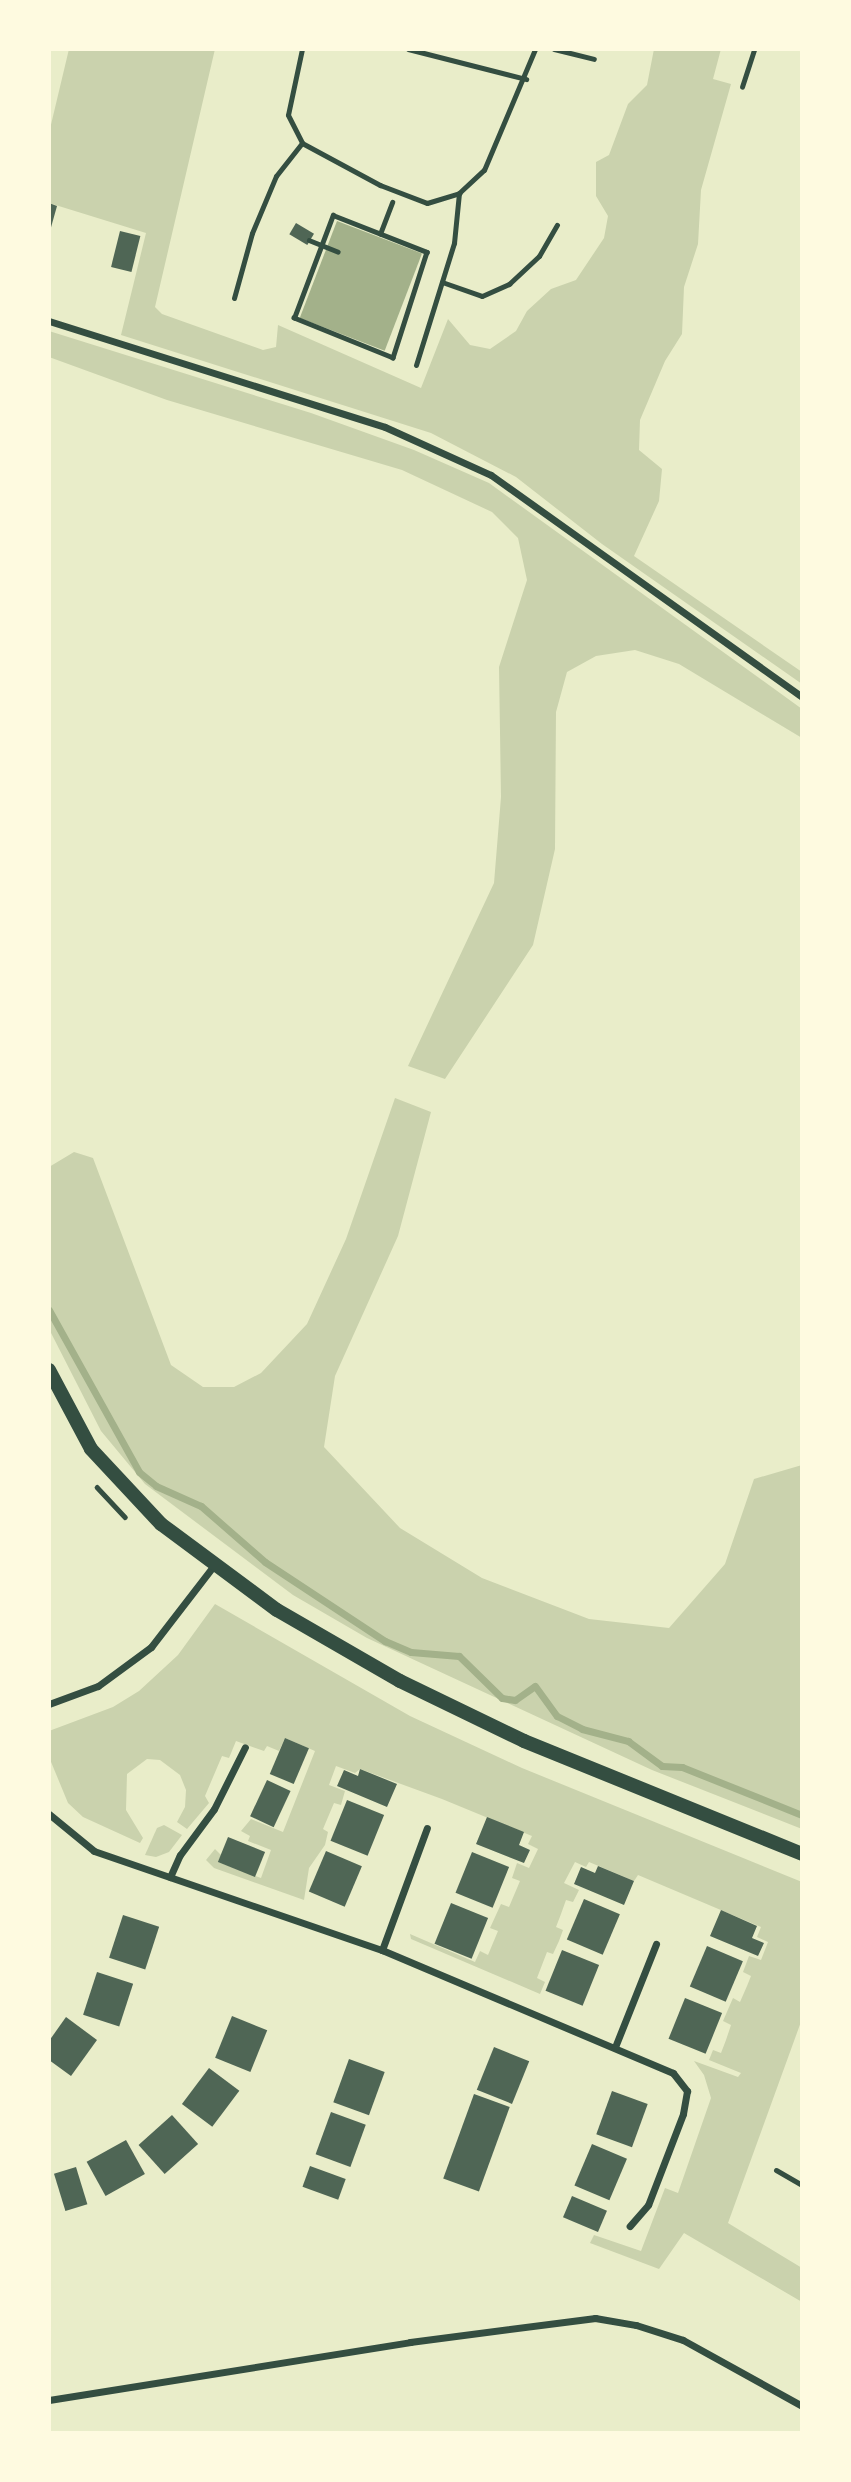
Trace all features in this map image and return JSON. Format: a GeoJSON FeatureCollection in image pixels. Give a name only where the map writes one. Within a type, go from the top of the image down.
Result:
{"type":"FeatureCollection","features":[{"type":"Feature","properties":{"kind":"main road"},"geometry":{"type":"LineString","coordinates":[[49,1370],[91,1448],[161,1524],[278,1610],[400,1681],[524,1741],[802,1854]]}},
{"type":"Feature","properties":{"kind":"street"},"geometry":{"type":"LineString","coordinates":[[49,321],[385,427],[491,475],[802,697]]}},
{"type":"Feature","properties":{"kind":"street"},"geometry":{"type":"LineString","coordinates":[[49,1704],[98,1686],[151,1647],[215,1564]]}},
{"type":"Feature","properties":{"kind":"street"},"geometry":{"type":"LineString","coordinates":[[170,1877],[180,1855],[214,1809],[245,1747]]}},
{"type":"Feature","properties":{"kind":"street"},"geometry":{"type":"LineString","coordinates":[[49,1814],[94,1851],[382,1950],[673,2073],[687,2091],[683,2114],[648,2205],[630,2226]]}},
{"type":"Feature","properties":{"kind":"street"},"geometry":{"type":"LineString","coordinates":[[382,1950],[427,1828]]}},
{"type":"Feature","properties":{"kind":"street"},"geometry":{"type":"LineString","coordinates":[[615,2047],[656,1944]]}},
{"type":"Feature","properties":{"kind":"street"},"geometry":{"type":"LineString","coordinates":[[49,2400],[410,2342],[595,2318],[636,2325],[683,2340],[802,2406]]}},
{"type":"Feature","properties":{"kind":"lane"},"geometry":{"type":"LineString","coordinates":[[302,49],[288,115],[302,143],[396,191],[428,203],[459,193],[484,170],[526,79],[535,49]]}},
{"type":"Feature","properties":{"kind":"lane"},"geometry":{"type":"LineString","coordinates":[[408,49],[526,79]]}},
{"type":"Feature","properties":{"kind":"lane"},"geometry":{"type":"LineString","coordinates":[[554,49],[594,59]]}},
{"type":"Feature","properties":{"kind":"lane"},"geometry":{"type":"LineString","coordinates":[[234,298],[252,233],[276,176],[302,143]]}},
{"type":"Feature","properties":{"kind":"lane"},"geometry":{"type":"LineString","coordinates":[[416,365],[454,243],[459,193]]}},
{"type":"Feature","properties":{"kind":"lane"},"geometry":{"type":"LineString","coordinates":[[442,282],[482,296],[509,284],[539,256],[557,225]]}},
{"type":"Feature","properties":{"kind":"lane"},"geometry":{"type":"LineString","coordinates":[[776,2170],[802,2185]]}},
{"type":"Feature","properties":{"kind":"path"},"geometry":{"type":"LineString","coordinates":[[741,88],[754,49]]}},
{"type":"Feature","properties":{"kind":"path"},"geometry":{"type":"LineString","coordinates":[[380,234],[396,191]]}},
{"type":"Feature","properties":{"kind":"path"},"geometry":{"type":"LineString","coordinates":[[333,215],[427,252],[393,358],[293,318],[321,246],[333,215]]}},
{"type":"Feature","properties":{"kind":"path"},"geometry":{"type":"LineString","coordinates":[[309,240],[338,252]]}},
{"type":"Feature","properties":{"kind":"shaded area"},"geometry":{"type":"Polygon","coordinates":[[[69,49],[215,49],[155,307],[162,314],[263,350],[276,347],[278,325],[421,388],[448,319],[470,345],[490,349],[516,331],[527,311],[551,289],[576,280],[604,238],[608,216],[596,196],[596,162],[609,155],[628,104],[647,85],[654,49],[721,49],[713,79],[731,84],[701,190],[698,244],[684,287],[682,334],[665,361],[640,420],[639,450],[662,469],[659,501],[634,556],[802,672],[802,684],[602,544],[516,477],[431,433],[121,335],[146,233],[49,203],[49,133],[69,49]]]}},
{"type":"Feature","properties":{"kind":"shaded area"},"geometry":{"type":"Polygon","coordinates":[[[337,221],[422,254],[385,351],[300,318],[337,221]]]}},
{"type":"Feature","properties":{"kind":"shaded area"},"geometry":{"type":"Polygon","coordinates":[[[49,331],[311,413],[414,450],[489,483],[802,709],[802,738],[679,664],[635,650],[596,656],[567,672],[556,712],[555,849],[533,945],[445,1079],[408,1066],[494,883],[501,797],[499,667],[527,580],[518,538],[492,512],[402,470],[167,400],[49,357],[49,331]]]}},
{"type":"Feature","properties":{"kind":"shaded area"},"geometry":{"type":"Polygon","coordinates":[[[395,1098],[431,1112],[398,1236],[335,1376],[324,1447],[400,1528],[482,1578],[589,1619],[669,1628],[725,1564],[754,1479],[802,1465],[802,1829],[652,1770],[367,1638],[293,1595],[145,1484],[101,1431],[49,1329],[49,1167],[74,1152],[93,1158],[171,1365],[203,1387],[234,1387],[261,1373],[307,1324],[346,1239],[395,1098]]]}},
{"type":"Feature","properties":{"kind":"shaded area"},"geometry":{"type":"Polygon","coordinates":[[[215,1604],[410,1716],[522,1768],[802,1882],[802,2019],[728,2223],[802,2268],[802,2302],[684,2233],[659,2269],[590,2243],[594,2235],[641,2251],[665,2188],[678,2193],[711,2098],[704,2075],[694,2061],[738,2077],[741,2073],[709,2060],[713,2050],[721,2053],[731,2025],[723,2021],[733,1998],[740,2002],[751,1976],[743,1972],[749,1956],[761,1960],[768,1942],[757,1937],[761,1927],[638,1875],[634,1881],[589,1862],[586,1867],[575,1862],[564,1883],[579,1890],[573,1902],[566,1900],[556,1927],[563,1930],[559,1941],[553,1954],[547,1952],[537,1978],[545,1982],[540,1994],[411,1939],[410,1934],[475,1962],[480,1951],[488,1955],[498,1931],[490,1928],[501,1904],[509,1907],[520,1881],[512,1878],[517,1863],[529,1868],[538,1849],[528,1844],[532,1836],[442,1799],[360,1769],[355,1773],[336,1766],[329,1785],[345,1791],[341,1805],[334,1803],[323,1829],[328,1832],[325,1845],[309,1868],[304,1900],[214,1868],[206,1860],[215,1849],[221,1855],[218,1862],[261,1878],[271,1850],[248,1841],[250,1836],[241,1831],[251,1819],[283,1832],[315,1751],[285,1738],[279,1751],[267,1746],[264,1751],[236,1741],[229,1758],[222,1756],[205,1796],[209,1803],[187,1829],[177,1822],[185,1807],[186,1790],[180,1775],[160,1760],[147,1759],[127,1774],[126,1810],[143,1838],[140,1843],[83,1817],[68,1803],[49,1757],[49,1731],[113,1707],[139,1691],[178,1655],[215,1604]]]}},
{"type":"Feature","properties":{"kind":"shaded area"},"geometry":{"type":"Polygon","coordinates":[[[164,1825],[182,1835],[169,1852],[156,1857],[145,1855],[157,1828],[164,1825]]]}},
{"type":"Feature","properties":{"kind":"building"},"geometry":{"type":"Polygon","coordinates":[[[49,203],[57,206],[50,231],[49,231],[49,203]]]}},
{"type":"Feature","properties":{"kind":"building"},"geometry":{"type":"Polygon","coordinates":[[[296,223],[314,234],[307,245],[289,234],[296,223]]]}},
{"type":"Feature","properties":{"kind":"building"},"geometry":{"type":"Polygon","coordinates":[[[120,231],[140,236],[131,272],[111,267],[120,231]]]}},
{"type":"Feature","properties":{"kind":"building"},"geometry":{"type":"Polygon","coordinates":[[[285,1738],[309,1748],[294,1784],[270,1774],[285,1738]]]}},
{"type":"Feature","properties":{"kind":"building"},"geometry":{"type":"Polygon","coordinates":[[[360,1769],[397,1784],[387,1807],[337,1786],[344,1770],[358,1776],[360,1769]]]}},
{"type":"Feature","properties":{"kind":"building"},"geometry":{"type":"Polygon","coordinates":[[[267,1780],[291,1791],[274,1827],[250,1816],[267,1780]]]}},
{"type":"Feature","properties":{"kind":"building"},"geometry":{"type":"Polygon","coordinates":[[[347,1800],[384,1815],[368,1856],[331,1841],[347,1800]]]}},
{"type":"Feature","properties":{"kind":"building"},"geometry":{"type":"Polygon","coordinates":[[[487,1817],[524,1832],[519,1845],[530,1850],[524,1863],[476,1844],[487,1817]]]}},
{"type":"Feature","properties":{"kind":"building"},"geometry":{"type":"Polygon","coordinates":[[[228,1837],[265,1852],[255,1877],[218,1862],[228,1837]]]}},
{"type":"Feature","properties":{"kind":"building"},"geometry":{"type":"Polygon","coordinates":[[[326,1851],[362,1866],[345,1907],[309,1892],[326,1851]]]}},
{"type":"Feature","properties":{"kind":"building"},"geometry":{"type":"Polygon","coordinates":[[[472,1852],[509,1867],[493,1908],[456,1893],[472,1852]]]}},
{"type":"Feature","properties":{"kind":"building"},"geometry":{"type":"Polygon","coordinates":[[[598,1866],[634,1881],[624,1905],[574,1884],[581,1867],[595,1873],[598,1866]]]}},
{"type":"Feature","properties":{"kind":"building"},"geometry":{"type":"Polygon","coordinates":[[[584,1899],[620,1914],[603,1955],[567,1940],[584,1899]]]}},
{"type":"Feature","properties":{"kind":"building"},"geometry":{"type":"Polygon","coordinates":[[[451,1903],[488,1918],[472,1959],[435,1944],[451,1903]]]}},
{"type":"Feature","properties":{"kind":"building"},"geometry":{"type":"Polygon","coordinates":[[[721,1910],[757,1926],[752,1938],[764,1943],[758,1956],[710,1936],[721,1910]]]}},
{"type":"Feature","properties":{"kind":"building"},"geometry":{"type":"Polygon","coordinates":[[[123,1915],[159,1927],[145,1970],[109,1958],[123,1915]]]}},
{"type":"Feature","properties":{"kind":"building"},"geometry":{"type":"Polygon","coordinates":[[[707,1946],[743,1961],[726,2002],[690,1987],[707,1946]]]}},
{"type":"Feature","properties":{"kind":"building"},"geometry":{"type":"Polygon","coordinates":[[[562,1950],[599,1965],[583,2006],[546,1991],[562,1950]]]}},
{"type":"Feature","properties":{"kind":"building"},"geometry":{"type":"Polygon","coordinates":[[[97,1972],[133,1984],[119,2027],[83,2015],[97,1972]]]}},
{"type":"Feature","properties":{"kind":"building"},"geometry":{"type":"Polygon","coordinates":[[[685,1998],[722,2013],[706,2054],[669,2039],[685,1998]]]}},
{"type":"Feature","properties":{"kind":"building"},"geometry":{"type":"Polygon","coordinates":[[[232,2016],[267,2030],[250,2072],[215,2058],[232,2016]]]}},
{"type":"Feature","properties":{"kind":"building"},"geometry":{"type":"Polygon","coordinates":[[[66,2017],[97,2040],[71,2076],[49,2060],[49,2041],[66,2017]]]}},
{"type":"Feature","properties":{"kind":"building"},"geometry":{"type":"Polygon","coordinates":[[[494,2047],[529,2061],[512,2104],[477,2090],[494,2047]]]}},
{"type":"Feature","properties":{"kind":"building"},"geometry":{"type":"Polygon","coordinates":[[[349,2059],[385,2072],[369,2115],[333,2102],[349,2059]]]}},
{"type":"Feature","properties":{"kind":"building"},"geometry":{"type":"Polygon","coordinates":[[[209,2068],[239,2091],[212,2127],[182,2104],[209,2068]]]}},
{"type":"Feature","properties":{"kind":"building"},"geometry":{"type":"Polygon","coordinates":[[[612,2091],[648,2104],[632,2147],[596,2134],[612,2091]]]}},
{"type":"Feature","properties":{"kind":"building"},"geometry":{"type":"Polygon","coordinates":[[[474,2094],[510,2107],[479,2192],[443,2179],[474,2094]]]}},
{"type":"Feature","properties":{"kind":"building"},"geometry":{"type":"Polygon","coordinates":[[[331,2112],[366,2125],[350,2167],[316,2154],[331,2112]]]}},
{"type":"Feature","properties":{"kind":"building"},"geometry":{"type":"Polygon","coordinates":[[[172,2115],[198,2144],[165,2174],[139,2145],[172,2115]]]}},
{"type":"Feature","properties":{"kind":"building"},"geometry":{"type":"Polygon","coordinates":[[[126,2140],[145,2174],[106,2196],[87,2162],[126,2140]]]}},
{"type":"Feature","properties":{"kind":"building"},"geometry":{"type":"Polygon","coordinates":[[[592,2144],[627,2159],[609,2200],[574,2185],[592,2144]]]}},
{"type":"Feature","properties":{"kind":"building"},"geometry":{"type":"Polygon","coordinates":[[[310,2166],[346,2179],[338,2200],[302,2187],[310,2166]]]}},
{"type":"Feature","properties":{"kind":"building"},"geometry":{"type":"Polygon","coordinates":[[[76,2167],[87,2204],[65,2211],[54,2174],[76,2167]]]}},
{"type":"Feature","properties":{"kind":"building"},"geometry":{"type":"Polygon","coordinates":[[[572,2196],[607,2211],[598,2232],[563,2217],[572,2196]]]}},
{"type":"Feature","properties":{"kind":"waterway"},"geometry":{"type":"LineString","coordinates":[[49,1310],[139,1472],[156,1486],[201,1506],[265,1562],[385,1641],[411,1652],[459,1656],[502,1698],[515,1700],[535,1686],[557,1716],[582,1729],[628,1741],[662,1766],[682,1767],[802,1815]]}}]}
